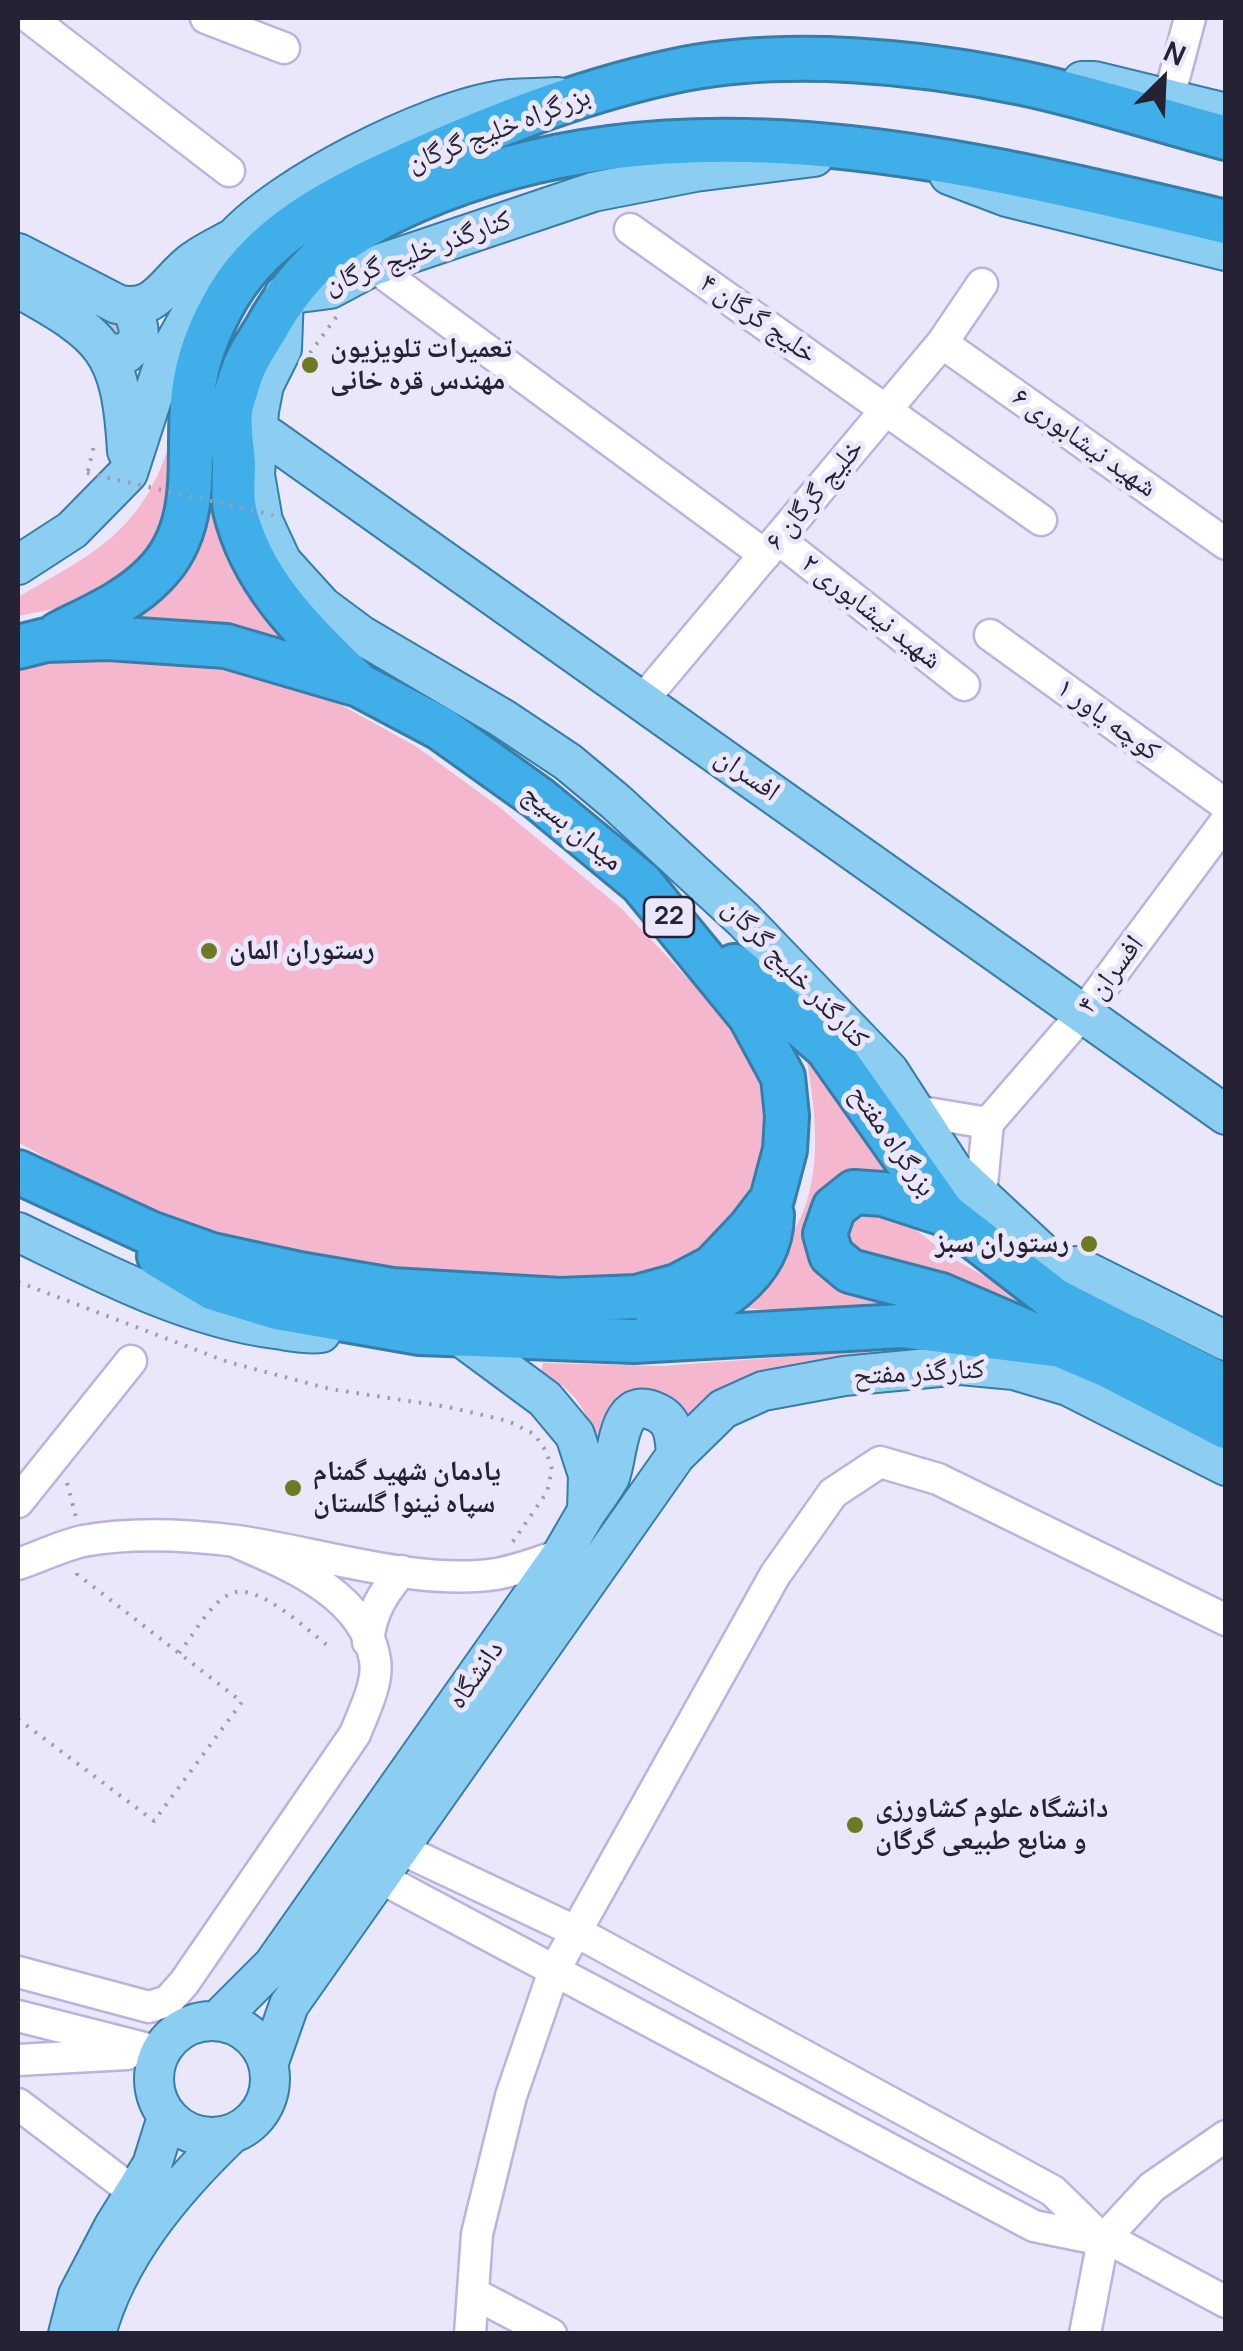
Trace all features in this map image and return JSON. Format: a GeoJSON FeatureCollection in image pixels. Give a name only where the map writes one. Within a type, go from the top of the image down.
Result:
{"type":"FeatureCollection","features":[{"type":"Feature","properties":{"kind":"highway","name":"بزرگراه خلیج گرگان"},"geometry":{"type":"LineString","coordinates":[[32,644],[118,604],[154,575],[177,546],[188,506],[192,402],[202,354],[220,308],[252,263],[296,222],[360,186],[442,149],[575,96],[686,69],[784,59],[910,66],[1022,83],[1226,138]]}},
{"type":"Feature","properties":{"kind":"highway","name":"بزرگراه خلیج گرگان"},"geometry":{"type":"LineString","coordinates":[[358,684],[292,619],[255,564],[234,508],[230,412],[244,369],[284,295],[324,252],[378,217],[457,183],[584,151],[680,140],[772,141],[880,149],[1015,172],[1226,222]]}},
{"type":"Feature","properties":{"kind":"highway","name":"میدان بسیج"},"geometry":{"type":"LineString","coordinates":[[29,1178],[150,1233],[212,1256],[392,1290],[560,1300],[637,1297],[677,1286],[712,1267],[772,1199],[785,1150],[787,1116],[782,1076],[750,1016],[641,883],[538,798],[440,728],[358,684],[226,646],[108,638],[32,644]]}},
{"type":"Feature","properties":{"kind":"highway","name":"بزرگراه مفتح"},"geometry":{"type":"LineString","coordinates":[[641,883],[827,1048],[944,1214],[1055,1300],[1226,1387]]}},
{"type":"Feature","properties":{"kind":"highway","name":"22"},"geometry":{"type":"LineString","coordinates":[[29,1178],[214,1289],[277,1308],[370,1326],[456,1334],[634,1341],[901,1326],[1053,1345],[1110,1367],[1226,1428]]}},
{"type":"Feature","properties":{"kind":"highway"},"geometry":{"type":"LineString","coordinates":[[944,1214],[883,1194],[854,1192],[834,1208],[825,1234],[831,1255],[850,1271],[941,1295],[1053,1345]]}},
{"type":"Feature","properties":{"kind":"highway"},"geometry":{"type":"LineString","coordinates":[[634,1341],[735,1291],[760,1259],[772,1228],[772,1199]]}},
{"type":"Feature","properties":{"kind":"main road"},"geometry":{"type":"LineString","coordinates":[[1022,83],[1094,81],[1226,112]]}},
{"type":"Feature","properties":{"kind":"main road"},"geometry":{"type":"LineString","coordinates":[[18,565],[72,530],[128,473],[164,362],[232,239],[246,224],[343,160],[430,121],[496,101],[575,96]]}},
{"type":"Feature","properties":{"kind":"main road","name":"کنارگذر خلیج گرگان"},"geometry":{"type":"LineString","coordinates":[[1031,1239],[953,1170],[889,1072],[805,981],[616,802],[568,762],[502,718],[361,636],[322,606],[282,562],[263,522],[255,476],[277,435],[264,385],[282,348],[284,295],[330,288],[373,266],[593,192],[694,172],[880,149],[1008,197],[1226,251]]}},
{"type":"Feature","properties":{"kind":"main road"},"geometry":{"type":"LineString","coordinates":[[18,253],[116,304],[132,308],[154,299],[193,261],[232,239]]}},
{"type":"Feature","properties":{"kind":"main road"},"geometry":{"type":"LineString","coordinates":[[18,274],[87,312]]}},
{"type":"Feature","properties":{"kind":"main road"},"geometry":{"type":"LineString","coordinates":[[18,288],[71,318],[107,353],[118,375],[124,406],[128,473]]}},
{"type":"Feature","properties":{"kind":"main road"},"geometry":{"type":"LineString","coordinates":[[107,353],[125,354],[137,345],[141,330],[132,308]]}},
{"type":"Feature","properties":{"kind":"main road","name":"افسران"},"geometry":{"type":"LineString","coordinates":[[277,435],[543,632],[1226,1115]]}},
{"type":"Feature","properties":{"kind":"main road"},"geometry":{"type":"LineString","coordinates":[[18,1232],[187,1307],[248,1325],[312,1334],[370,1326]]}},
{"type":"Feature","properties":{"kind":"main road"},"geometry":{"type":"LineString","coordinates":[[1031,1239],[1226,1342]]}},
{"type":"Feature","properties":{"kind":"main road"},"geometry":{"type":"LineString","coordinates":[[1031,1239],[1139,1344]]}},
{"type":"Feature","properties":{"kind":"main road"},"geometry":{"type":"LineString","coordinates":[[18,1259],[86,1265]]}},
{"type":"Feature","properties":{"kind":"main road"},"geometry":{"type":"LineString","coordinates":[[456,1334],[546,1399],[575,1435],[588,1474],[587,1510]]}},
{"type":"Feature","properties":{"kind":"main road","name":"کنارگذر مفتح"},"geometry":{"type":"LineString","coordinates":[[676,1455],[724,1410],[762,1391],[844,1376],[961,1365],[1014,1370],[1068,1386],[1226,1466]]}},
{"type":"Feature","properties":{"kind":"main road","name":"دانشگاه"},"geometry":{"type":"LineString","coordinates":[[217,2020],[274,1966],[552,1600],[676,1455],[675,1436],[667,1418],[652,1409],[632,1412],[620,1425],[609,1478],[562,1554],[552,1600],[389,1862],[288,2005],[268,2062]]}},
{"type":"Feature","properties":{"kind":"main road"},"geometry":{"type":"LineString","coordinates":[[96,2334],[104,2305],[142,2238],[186,2178],[230,2135],[250,2124],[264,2106],[271,2084],[268,2062],[258,2042],[248,2034],[217,2020],[194,2023],[174,2034],[160,2052],[153,2074],[156,2097],[167,2117],[185,2132],[207,2138],[230,2135]]}},
{"type":"Feature","properties":{"kind":"main road"},"geometry":{"type":"LineString","coordinates":[[68,2334],[78,2295],[152,2164],[167,2117]]}},
{"type":"Feature","properties":{"kind":"street"},"geometry":{"type":"LineString","coordinates":[[30,18],[229,171]]}},
{"type":"Feature","properties":{"kind":"street"},"geometry":{"type":"LineString","coordinates":[[206,18],[284,48]]}},
{"type":"Feature","properties":{"kind":"street"},"geometry":{"type":"LineString","coordinates":[[1169,98],[1190,18]]}},
{"type":"Feature","properties":{"kind":"street","name":"خلیج گرگان ۴"},"geometry":{"type":"LineString","coordinates":[[630,230],[1041,520]]}},
{"type":"Feature","properties":{"kind":"street","name":"شهید نیشابوری ۲"},"geometry":{"type":"LineString","coordinates":[[373,266],[964,685]]}},
{"type":"Feature","properties":{"kind":"street","name":"خلیج گرگان ۶"},"geometry":{"type":"LineString","coordinates":[[642,702],[942,343],[982,284]]}},
{"type":"Feature","properties":{"kind":"street","name":"شهید نیشابوری ۶"},"geometry":{"type":"LineString","coordinates":[[942,343],[1226,544]]}},
{"type":"Feature","properties":{"kind":"street","name":"کوچه یاور ۱"},"geometry":{"type":"LineString","coordinates":[[990,635],[1226,805]]}},
{"type":"Feature","properties":{"kind":"street","name":"افسران ۴"},"geometry":{"type":"LineString","coordinates":[[988,1123],[1084,1012],[1226,822]]}},
{"type":"Feature","properties":{"kind":"street"},"geometry":{"type":"LineString","coordinates":[[916,1111],[988,1123],[981,1194]]}},
{"type":"Feature","properties":{"kind":"street"},"geometry":{"type":"LineString","coordinates":[[18,1502],[131,1361]]}},
{"type":"Feature","properties":{"kind":"street"},"geometry":{"type":"LineString","coordinates":[[470,2334],[477,2234],[511,2096],[554,1971],[775,1575],[832,1494],[880,1462],[938,1478],[1226,1620]]}},
{"type":"Feature","properties":{"kind":"street"},"geometry":{"type":"LineString","coordinates":[[18,1564],[82,1542],[149,1537],[234,1540],[402,1571],[491,1575],[562,1554]]}},
{"type":"Feature","properties":{"kind":"street"},"geometry":{"type":"LineString","coordinates":[[18,1972],[150,2007],[168,2001],[355,1734],[369,1697],[376,1662],[362,1624],[330,1592],[295,1568],[234,1540]]}},
{"type":"Feature","properties":{"kind":"street"},"geometry":{"type":"LineString","coordinates":[[368,1642],[370,1622],[382,1594],[402,1571]]}},
{"type":"Feature","properties":{"kind":"street"},"geometry":{"type":"LineString","coordinates":[[389,1862],[575,1931],[1053,2190],[1104,2238],[1226,2302]]}},
{"type":"Feature","properties":{"kind":"street"},"geometry":{"type":"LineString","coordinates":[[389,1862],[554,1971],[1034,2226],[1104,2238]]}},
{"type":"Feature","properties":{"kind":"street"},"geometry":{"type":"LineString","coordinates":[[18,2016],[160,2052]]}},
{"type":"Feature","properties":{"kind":"street"},"geometry":{"type":"LineString","coordinates":[[18,2060],[160,2052]]}},
{"type":"Feature","properties":{"kind":"street"},"geometry":{"type":"LineString","coordinates":[[18,2104],[134,2193]]}},
{"type":"Feature","properties":{"kind":"street"},"geometry":{"type":"LineString","coordinates":[[1085,2334],[1104,2238],[1152,2187],[1226,2136]]}},
{"type":"Feature","properties":{"kind":"street"},"geometry":{"type":"LineString","coordinates":[[473,2293],[550,2334]]}},
{"type":"Feature","properties":{"kind":"path"},"geometry":{"type":"LineString","coordinates":[[306,358],[340,312]]}},
{"type":"Feature","properties":{"kind":"path"},"geometry":{"type":"LineString","coordinates":[[94,442],[87,473],[272,515]]}},
{"type":"Feature","properties":{"kind":"path"},"geometry":{"type":"LineString","coordinates":[[18,1282],[228,1362],[330,1389],[448,1407],[508,1421],[534,1434],[552,1469],[547,1492],[491,1575]]}},
{"type":"Feature","properties":{"kind":"path"},"geometry":{"type":"LineString","coordinates":[[18,1719],[154,1821],[242,1702],[77,1574],[82,1542],[58,1452]]}},
{"type":"Feature","properties":{"kind":"path"},"geometry":{"type":"LineString","coordinates":[[180,1653],[216,1606],[232,1594],[250,1592],[270,1602],[327,1645]]}},
{"type":"Feature","properties":{"kind":"shaded area"},"geometry":{"type":"Polygon","coordinates":[[[177,388],[175,514],[135,576],[75,605],[18,616],[18,597],[106,542],[139,507],[168,449],[177,388]]]}},
{"type":"Feature","properties":{"kind":"shaded area"},"geometry":{"type":"Polygon","coordinates":[[[208,475],[228,539],[287,638],[204,625],[121,620],[208,475]]]}},
{"type":"Feature","properties":{"kind":"shaded area"},"geometry":{"type":"Polygon","coordinates":[[[100,655],[238,664],[318,692],[417,747],[498,806],[621,908],[732,1025],[763,1085],[763,1146],[747,1197],[705,1244],[650,1273],[557,1279],[400,1272],[329,1262],[221,1236],[104,1191],[18,1142],[18,669],[100,655]]]}},
{"type":"Feature","properties":{"kind":"shaded area"},"geometry":{"type":"Polygon","coordinates":[[[806,1056],[862,1131],[891,1179],[812,1237],[923,1301],[811,1312],[725,1307],[784,1245],[807,1202],[815,1129],[806,1056]]]}},
{"type":"Feature","properties":{"kind":"shaded area"},"geometry":{"type":"Polygon","coordinates":[[[853,1210],[890,1210],[952,1258],[1052,1314],[1178,1375],[855,1261],[841,1221],[853,1210]]]}},
{"type":"Feature","properties":{"kind":"shaded area"},"geometry":{"type":"Polygon","coordinates":[[[931,1346],[981,1354],[683,1429],[667,1404],[602,1462],[575,1398],[541,1371],[543,1363],[663,1366],[931,1346]]]}},
{"type":"Feature","properties":{"kind":"tunnel"},"geometry":{"type":"LineString","coordinates":[[87,312],[159,362]]}},
{"type":"Feature","properties":{"kind":"place","name":"تعمیرات تلویزیون مهندس قره خانی"},"geometry":{"type":"Point","coordinates":[310,365]}},
{"type":"Feature","properties":{"kind":"place","name":"رستوران المان"},"geometry":{"type":"Point","coordinates":[209,951]}},
{"type":"Feature","properties":{"kind":"place","name":"رستوران سبز"},"geometry":{"type":"Point","coordinates":[1089,1244]}},
{"type":"Feature","properties":{"kind":"place","name":"یادمان شهید گمنام سپاه نینوا گلستان"},"geometry":{"type":"Point","coordinates":[293,1488]}},
{"type":"Feature","properties":{"kind":"place","name":"دانشگاه علوم کشاورزی و منابع طبیعی گرگان"},"geometry":{"type":"Point","coordinates":[855,1825]}}]}
